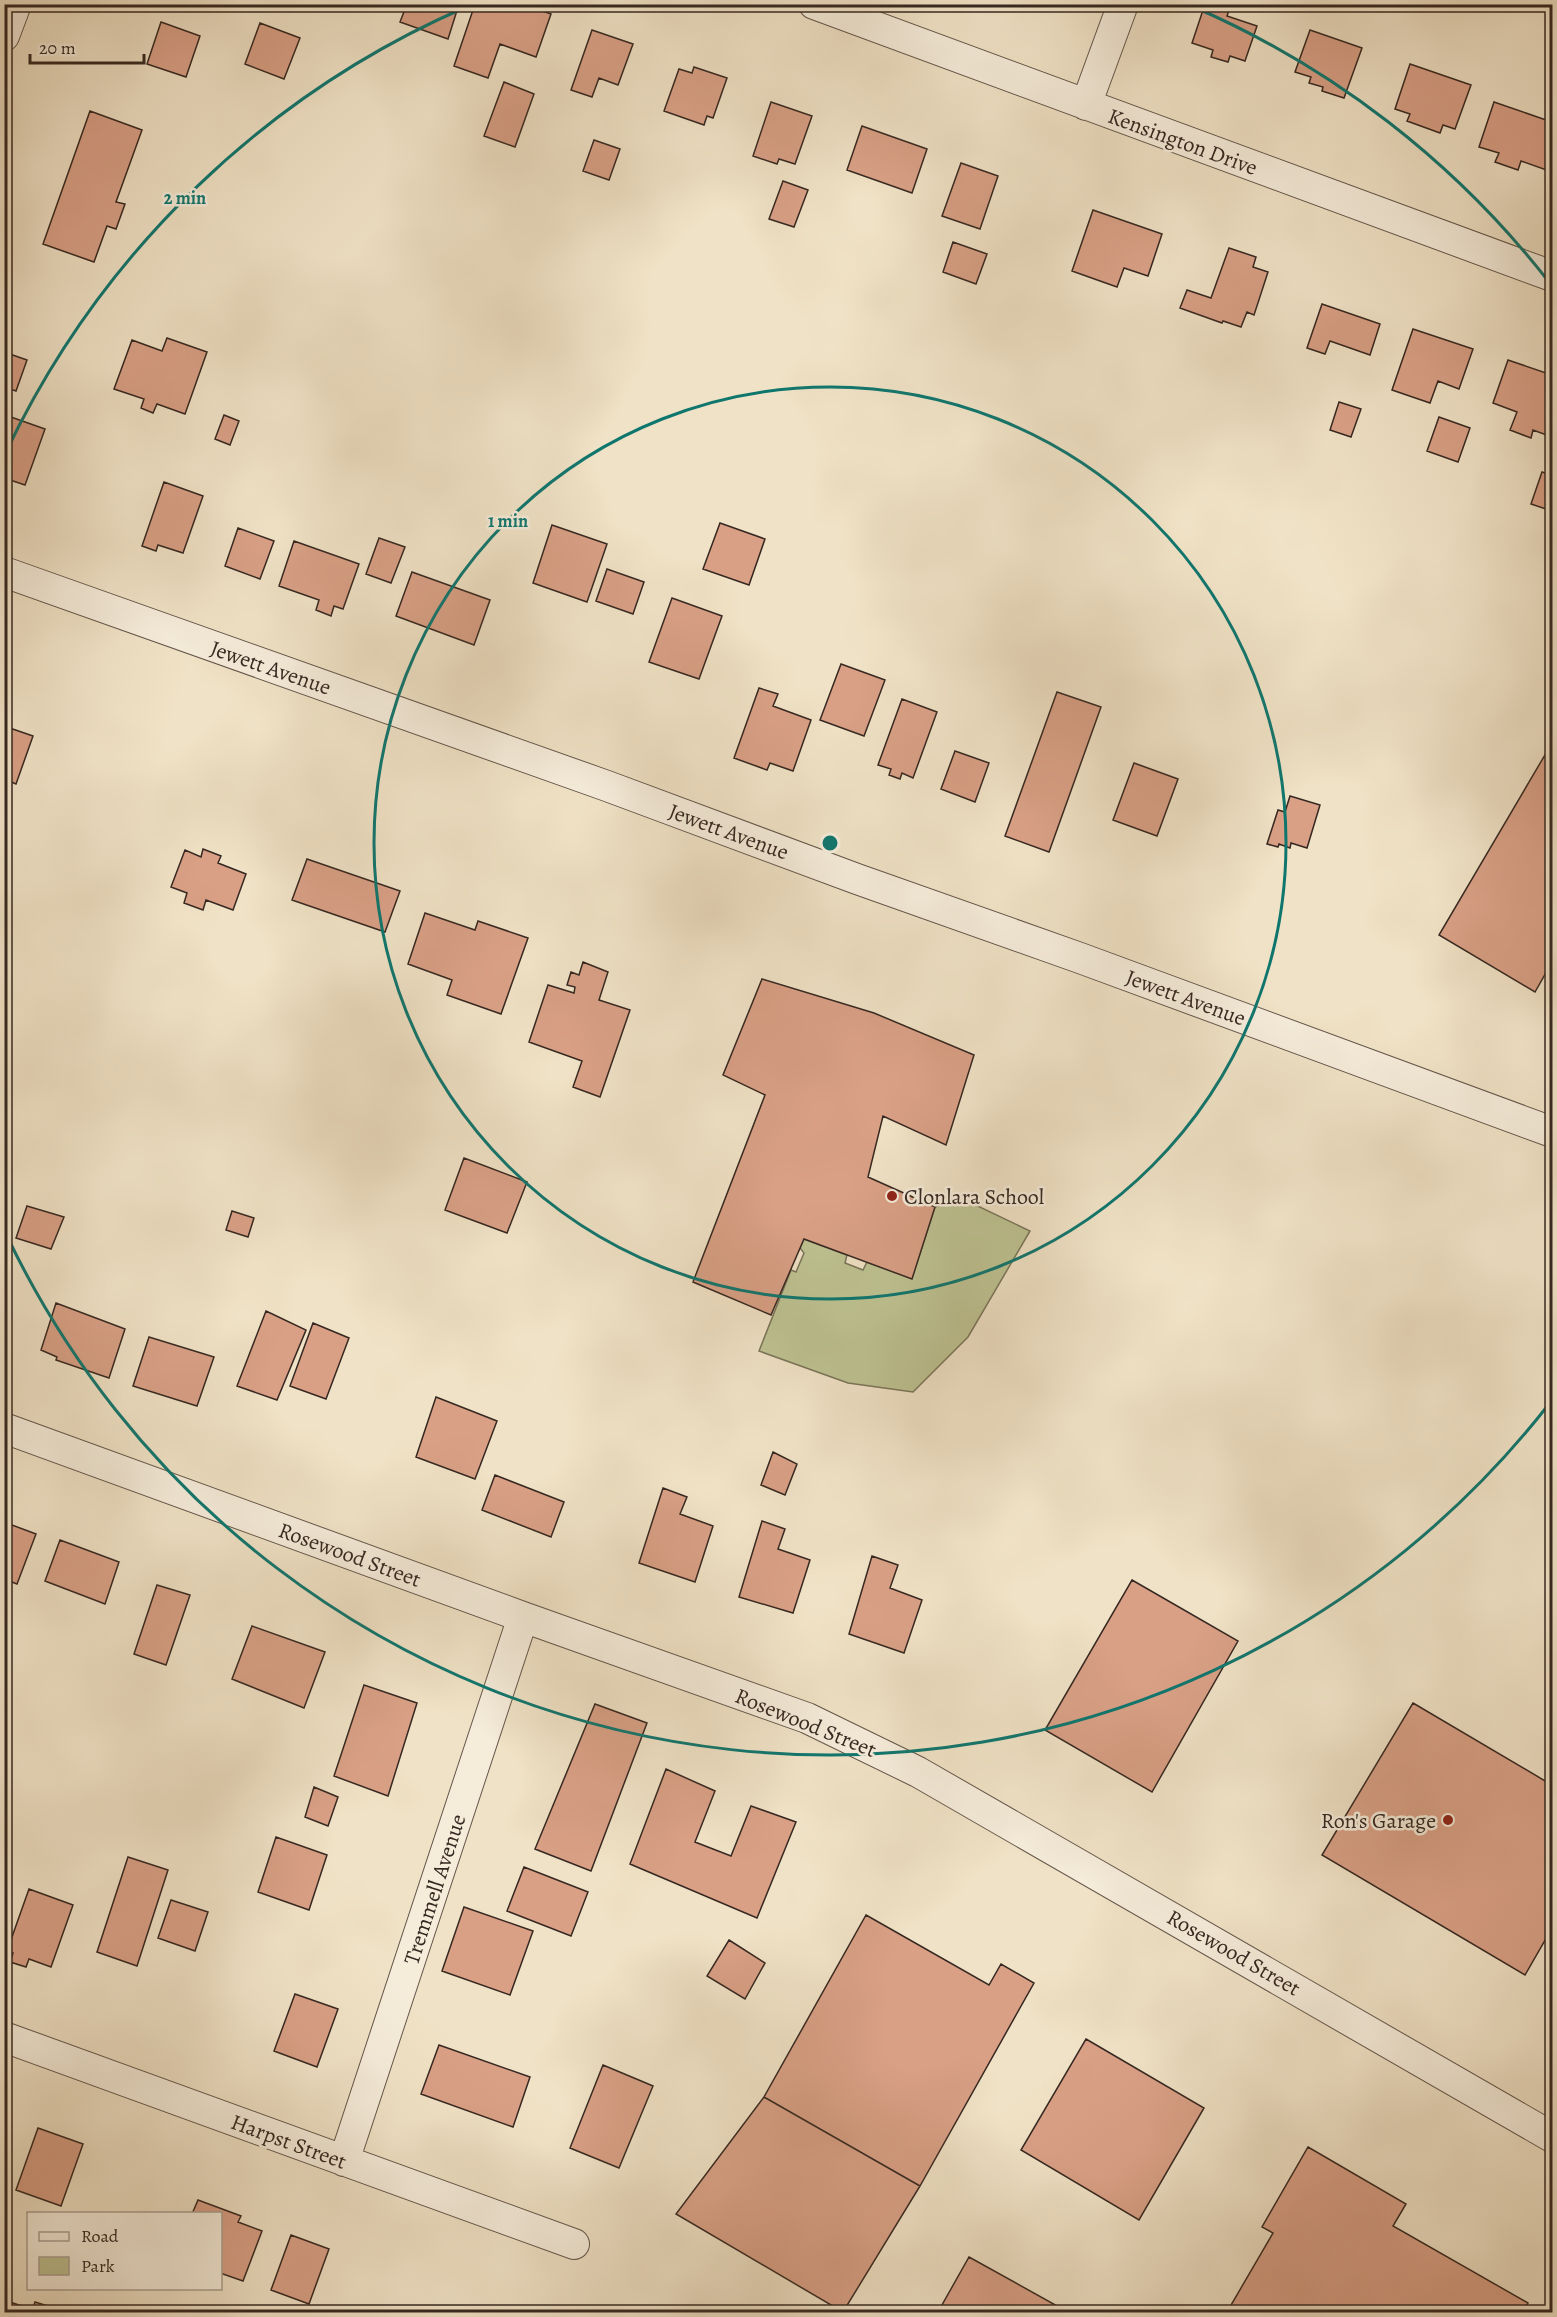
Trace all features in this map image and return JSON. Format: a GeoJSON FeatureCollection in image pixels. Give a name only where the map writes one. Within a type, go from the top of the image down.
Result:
{"type":"FeatureCollection","features":[{"type":"Feature","properties":{"kind":"street"},"geometry":{"type":"LineString","coordinates":[[4,36],[16,4]]}},
{"type":"Feature","properties":{"kind":"street","name":"Kensington Drive"},"geometry":{"type":"LineString","coordinates":[[814,4],[1552,276]]}},
{"type":"Feature","properties":{"kind":"street"},"geometry":{"type":"LineString","coordinates":[[1086,105],[1123,4]]}},
{"type":"Feature","properties":{"kind":"street","name":"Jewett Avenue"},"geometry":{"type":"LineString","coordinates":[[4,572],[607,786],[1552,1132]]}},
{"type":"Feature","properties":{"kind":"street","name":"Rosewood Street"},"geometry":{"type":"LineString","coordinates":[[4,1428],[807,1718],[885,1754],[1175,1918],[1552,2137]]}},
{"type":"Feature","properties":{"kind":"street","name":"Tremmell Avenue"},"geometry":{"type":"LineString","coordinates":[[344,2161],[523,1617]]}},
{"type":"Feature","properties":{"kind":"street","name":"Harpst Street"},"geometry":{"type":"LineString","coordinates":[[4,2037],[574,2244]]}},
{"type":"Feature","properties":{"kind":"green space"},"geometry":{"type":"Polygon","coordinates":[[[963,1199],[1030,1231],[968,1337],[913,1392],[848,1383],[759,1351],[791,1270],[796,1272],[804,1253],[800,1248],[804,1239],[847,1255],[845,1263],[863,1270],[867,1262],[912,1278],[935,1207],[963,1199]]]}},
{"type":"Feature","properties":{"kind":"building"},"geometry":{"type":"Polygon","coordinates":[[[407,4],[459,4],[448,39],[400,22],[407,4]]]}},
{"type":"Feature","properties":{"kind":"building"},"geometry":{"type":"Polygon","coordinates":[[[475,4],[523,4],[551,14],[536,57],[500,44],[488,78],[454,66],[475,4]]]}},
{"type":"Feature","properties":{"kind":"building"},"geometry":{"type":"Polygon","coordinates":[[[1205,4],[1222,4],[1230,7],[1227,16],[1257,26],[1245,61],[1230,56],[1228,62],[1211,57],[1213,50],[1192,43],[1205,4]]]}},
{"type":"Feature","properties":{"kind":"building"},"geometry":{"type":"Polygon","coordinates":[[[161,22],[200,36],[186,77],[147,64],[161,22]]]}},
{"type":"Feature","properties":{"kind":"building"},"geometry":{"type":"Polygon","coordinates":[[[260,23],[300,38],[284,79],[245,64],[260,23]]]}},
{"type":"Feature","properties":{"kind":"building"},"geometry":{"type":"Polygon","coordinates":[[[592,30],[633,44],[618,85],[599,78],[592,97],[571,90],[592,30]]]}},
{"type":"Feature","properties":{"kind":"building"},"geometry":{"type":"Polygon","coordinates":[[[1310,30],[1362,48],[1344,98],[1322,91],[1323,87],[1309,83],[1311,77],[1295,72],[1310,30]]]}},
{"type":"Feature","properties":{"kind":"building"},"geometry":{"type":"Polygon","coordinates":[[[1410,64],[1471,85],[1455,129],[1443,125],[1440,133],[1407,121],[1410,114],[1395,109],[1410,64]]]}},
{"type":"Feature","properties":{"kind":"building"},"geometry":{"type":"Polygon","coordinates":[[[694,67],[727,78],[713,118],[707,116],[704,125],[664,111],[679,69],[692,73],[694,67]]]}},
{"type":"Feature","properties":{"kind":"building"},"geometry":{"type":"Polygon","coordinates":[[[504,82],[534,94],[515,147],[484,136],[504,82]]]}},
{"type":"Feature","properties":{"kind":"building"},"geometry":{"type":"Polygon","coordinates":[[[771,102],[812,116],[795,164],[779,159],[777,164],[753,156],[771,102]]]}},
{"type":"Feature","properties":{"kind":"building"},"geometry":{"type":"Polygon","coordinates":[[[1494,102],[1552,122],[1552,172],[1521,161],[1518,170],[1495,162],[1499,153],[1479,147],[1494,102]]]}},
{"type":"Feature","properties":{"kind":"building"},"geometry":{"type":"Polygon","coordinates":[[[90,111],[142,130],[116,202],[125,204],[116,229],[107,226],[94,262],[43,244],[90,111]]]}},
{"type":"Feature","properties":{"kind":"building"},"geometry":{"type":"Polygon","coordinates":[[[862,126],[927,149],[912,193],[847,170],[862,126]]]}},
{"type":"Feature","properties":{"kind":"building"},"geometry":{"type":"Polygon","coordinates":[[[594,140],[620,149],[609,180],[583,171],[594,140]]]}},
{"type":"Feature","properties":{"kind":"building"},"geometry":{"type":"Polygon","coordinates":[[[961,163],[998,176],[980,229],[942,216],[961,163]]]}},
{"type":"Feature","properties":{"kind":"building"},"geometry":{"type":"Polygon","coordinates":[[[783,181],[808,190],[794,227],[769,219],[783,181]]]}},
{"type":"Feature","properties":{"kind":"building"},"geometry":{"type":"Polygon","coordinates":[[[1093,210],[1162,234],[1148,276],[1124,268],[1117,287],[1072,271],[1093,210]]]}},
{"type":"Feature","properties":{"kind":"building"},"geometry":{"type":"Polygon","coordinates":[[[953,242],[987,254],[976,284],[943,272],[953,242]]]}},
{"type":"Feature","properties":{"kind":"building"},"geometry":{"type":"Polygon","coordinates":[[[1229,248],[1256,257],[1253,267],[1268,272],[1254,315],[1247,312],[1241,327],[1223,321],[1222,323],[1180,308],[1187,290],[1211,298],[1229,248]]]}},
{"type":"Feature","properties":{"kind":"building"},"geometry":{"type":"Polygon","coordinates":[[[1322,304],[1380,324],[1370,355],[1330,341],[1325,354],[1307,348],[1322,304]]]}},
{"type":"Feature","properties":{"kind":"building"},"geometry":{"type":"Polygon","coordinates":[[[1413,329],[1473,349],[1459,389],[1438,381],[1430,403],[1392,390],[1413,329]]]}},
{"type":"Feature","properties":{"kind":"building"},"geometry":{"type":"Polygon","coordinates":[[[167,338],[207,352],[185,414],[157,404],[153,413],[141,408],[144,399],[114,389],[132,340],[162,351],[167,338]]]}},
{"type":"Feature","properties":{"kind":"building"},"geometry":{"type":"Polygon","coordinates":[[[4,352],[27,360],[16,391],[4,387],[4,352]]]}},
{"type":"Feature","properties":{"kind":"building"},"geometry":{"type":"Polygon","coordinates":[[[1508,360],[1552,375],[1552,437],[1533,430],[1531,438],[1510,430],[1517,412],[1493,403],[1508,360]]]}},
{"type":"Feature","properties":{"kind":"building"},"geometry":{"type":"Polygon","coordinates":[[[1339,402],[1361,409],[1351,437],[1330,430],[1339,402]]]}},
{"type":"Feature","properties":{"kind":"building"},"geometry":{"type":"Polygon","coordinates":[[[224,415],[239,421],[230,445],[215,439],[224,415]]]}},
{"type":"Feature","properties":{"kind":"building"},"geometry":{"type":"Polygon","coordinates":[[[8,416],[45,429],[25,485],[4,478],[4,424],[8,416]]]}},
{"type":"Feature","properties":{"kind":"building"},"geometry":{"type":"Polygon","coordinates":[[[1439,417],[1470,428],[1458,462],[1427,451],[1439,417]]]}},
{"type":"Feature","properties":{"kind":"building"},"geometry":{"type":"Polygon","coordinates":[[[1542,472],[1552,475],[1552,511],[1531,504],[1542,472]]]}},
{"type":"Feature","properties":{"kind":"building"},"geometry":{"type":"Polygon","coordinates":[[[164,482],[203,496],[183,553],[158,545],[156,551],[142,546],[164,482]]]}},
{"type":"Feature","properties":{"kind":"building"},"geometry":{"type":"Polygon","coordinates":[[[720,523],[765,539],[749,585],[703,569],[720,523]]]}},
{"type":"Feature","properties":{"kind":"building"},"geometry":{"type":"Polygon","coordinates":[[[552,525],[607,544],[587,602],[533,583],[552,525]]]}},
{"type":"Feature","properties":{"kind":"building"},"geometry":{"type":"Polygon","coordinates":[[[238,528],[274,541],[260,579],[225,566],[238,528]]]}},
{"type":"Feature","properties":{"kind":"building"},"geometry":{"type":"Polygon","coordinates":[[[379,538],[405,547],[391,583],[366,574],[379,538]]]}},
{"type":"Feature","properties":{"kind":"building"},"geometry":{"type":"Polygon","coordinates":[[[294,541],[359,564],[343,609],[334,606],[331,616],[316,610],[319,600],[279,586],[294,541]]]}},
{"type":"Feature","properties":{"kind":"building"},"geometry":{"type":"Polygon","coordinates":[[[607,569],[644,582],[633,614],[596,601],[607,569]]]}},
{"type":"Feature","properties":{"kind":"building"},"geometry":{"type":"Polygon","coordinates":[[[412,572],[490,600],[474,645],[396,616],[412,572]]]}},
{"type":"Feature","properties":{"kind":"building"},"geometry":{"type":"Polygon","coordinates":[[[672,598],[722,616],[699,679],[649,662],[672,598]]]}},
{"type":"Feature","properties":{"kind":"building"},"geometry":{"type":"Polygon","coordinates":[[[841,664],[885,680],[864,736],[820,720],[841,664]]]}},
{"type":"Feature","properties":{"kind":"building"},"geometry":{"type":"Polygon","coordinates":[[[759,688],[778,694],[773,706],[811,720],[793,771],[770,763],[767,770],[734,758],[759,688]]]}},
{"type":"Feature","properties":{"kind":"building"},"geometry":{"type":"Polygon","coordinates":[[[1057,692],[1101,707],[1049,852],[1005,836],[1057,692]]]}},
{"type":"Feature","properties":{"kind":"building"},"geometry":{"type":"Polygon","coordinates":[[[902,699],[937,712],[913,778],[902,773],[900,779],[889,775],[891,769],[878,765],[902,699]]]}},
{"type":"Feature","properties":{"kind":"building"},"geometry":{"type":"Polygon","coordinates":[[[4,726],[33,736],[16,784],[4,779],[4,726]]]}},
{"type":"Feature","properties":{"kind":"building"},"geometry":{"type":"Polygon","coordinates":[[[1552,743],[1552,962],[1535,992],[1439,935],[1552,743]]]}},
{"type":"Feature","properties":{"kind":"building"},"geometry":{"type":"Polygon","coordinates":[[[955,751],[989,763],[975,802],[941,789],[955,751]]]}},
{"type":"Feature","properties":{"kind":"building"},"geometry":{"type":"Polygon","coordinates":[[[1134,763],[1178,779],[1157,836],[1113,820],[1134,763]]]}},
{"type":"Feature","properties":{"kind":"building"},"geometry":{"type":"Polygon","coordinates":[[[1290,796],[1320,805],[1307,848],[1291,843],[1290,848],[1279,844],[1278,847],[1267,844],[1278,810],[1285,812],[1290,796]]]}},
{"type":"Feature","properties":{"kind":"building"},"geometry":{"type":"Polygon","coordinates":[[[203,849],[221,856],[218,863],[246,874],[233,910],[206,900],[203,910],[184,903],[187,893],[171,887],[185,850],[201,857],[203,849]]]}},
{"type":"Feature","properties":{"kind":"building"},"geometry":{"type":"Polygon","coordinates":[[[307,859],[400,891],[385,932],[292,900],[307,859]]]}},
{"type":"Feature","properties":{"kind":"building"},"geometry":{"type":"Polygon","coordinates":[[[425,913],[475,930],[478,921],[528,938],[501,1014],[447,995],[452,980],[408,964],[425,913]]]}},
{"type":"Feature","properties":{"kind":"building"},"geometry":{"type":"Polygon","coordinates":[[[583,962],[608,972],[599,1000],[630,1010],[600,1097],[573,1087],[582,1061],[529,1042],[548,985],[574,993],[575,987],[567,985],[571,972],[579,975],[583,962]]]}},
{"type":"Feature","properties":{"kind":"building","name":"Clonlara School"},"geometry":{"type":"Polygon","coordinates":[[[762,979],[874,1013],[974,1055],[946,1145],[883,1116],[868,1177],[935,1207],[912,1279],[804,1239],[771,1315],[693,1282],[765,1095],[723,1075],[762,979]]]}},
{"type":"Feature","properties":{"kind":"building"},"geometry":{"type":"Polygon","coordinates":[[[464,1158],[527,1182],[507,1233],[445,1210],[464,1158]]]}},
{"type":"Feature","properties":{"kind":"building"},"geometry":{"type":"Polygon","coordinates":[[[27,1206],[64,1217],[51,1249],[16,1238],[27,1206]]]}},
{"type":"Feature","properties":{"kind":"building"},"geometry":{"type":"Polygon","coordinates":[[[232,1211],[254,1218],[248,1237],[226,1230],[232,1211]]]}},
{"type":"Feature","properties":{"kind":"building"},"geometry":{"type":"Polygon","coordinates":[[[56,1303],[125,1329],[109,1378],[56,1360],[57,1357],[41,1350],[56,1303]]]}},
{"type":"Feature","properties":{"kind":"building"},"geometry":{"type":"Polygon","coordinates":[[[266,1311],[306,1330],[277,1400],[237,1386],[266,1311]]]}},
{"type":"Feature","properties":{"kind":"building"},"geometry":{"type":"Polygon","coordinates":[[[313,1323],[349,1338],[326,1399],[290,1386],[313,1323]]]}},
{"type":"Feature","properties":{"kind":"building"},"geometry":{"type":"Polygon","coordinates":[[[149,1337],[214,1357],[197,1406],[133,1386],[149,1337]]]}},
{"type":"Feature","properties":{"kind":"building"},"geometry":{"type":"Polygon","coordinates":[[[436,1397],[497,1421],[475,1479],[416,1457],[436,1397]]]}},
{"type":"Feature","properties":{"kind":"building"},"geometry":{"type":"Polygon","coordinates":[[[773,1452],[797,1464],[785,1495],[761,1485],[773,1452]]]}},
{"type":"Feature","properties":{"kind":"building"},"geometry":{"type":"Polygon","coordinates":[[[495,1475],[564,1502],[551,1537],[482,1510],[495,1475]]]}},
{"type":"Feature","properties":{"kind":"building"},"geometry":{"type":"Polygon","coordinates":[[[663,1488],[687,1497],[680,1514],[713,1526],[695,1582],[639,1563],[663,1488]]]}},
{"type":"Feature","properties":{"kind":"building"},"geometry":{"type":"Polygon","coordinates":[[[762,1521],[785,1529],[778,1549],[810,1560],[793,1613],[739,1597],[762,1521]]]}},
{"type":"Feature","properties":{"kind":"building"},"geometry":{"type":"Polygon","coordinates":[[[4,1522],[36,1534],[17,1584],[4,1579],[4,1522]]]}},
{"type":"Feature","properties":{"kind":"building"},"geometry":{"type":"Polygon","coordinates":[[[60,1540],[119,1562],[105,1604],[45,1581],[60,1540]]]}},
{"type":"Feature","properties":{"kind":"building"},"geometry":{"type":"Polygon","coordinates":[[[872,1556],[898,1565],[890,1588],[922,1600],[904,1653],[849,1634],[872,1556]]]}},
{"type":"Feature","properties":{"kind":"building"},"geometry":{"type":"Polygon","coordinates":[[[1132,1580],[1238,1641],[1152,1792],[1045,1730],[1132,1580]]]}},
{"type":"Feature","properties":{"kind":"building"},"geometry":{"type":"Polygon","coordinates":[[[157,1585],[190,1595],[166,1665],[134,1654],[157,1585]]]}},
{"type":"Feature","properties":{"kind":"building"},"geometry":{"type":"Polygon","coordinates":[[[252,1626],[325,1652],[304,1708],[232,1679],[252,1626]]]}},
{"type":"Feature","properties":{"kind":"building"},"geometry":{"type":"Polygon","coordinates":[[[364,1685],[417,1703],[388,1796],[334,1776],[364,1685]]]}},
{"type":"Feature","properties":{"kind":"building","name":"Ron's Garage"},"geometry":{"type":"Polygon","coordinates":[[[1413,1703],[1552,1785],[1552,1928],[1525,1975],[1322,1855],[1413,1703]]]}},
{"type":"Feature","properties":{"kind":"building"},"geometry":{"type":"Polygon","coordinates":[[[595,1704],[647,1723],[591,1871],[535,1849],[595,1704]]]}},
{"type":"Feature","properties":{"kind":"building"},"geometry":{"type":"Polygon","coordinates":[[[666,1769],[715,1791],[695,1842],[731,1856],[751,1806],[796,1822],[757,1918],[630,1864],[666,1769]]]}},
{"type":"Feature","properties":{"kind":"building"},"geometry":{"type":"Polygon","coordinates":[[[314,1787],[338,1797],[328,1826],[305,1817],[314,1787]]]}},
{"type":"Feature","properties":{"kind":"building"},"geometry":{"type":"Polygon","coordinates":[[[276,1837],[327,1855],[309,1910],[258,1892],[276,1837]]]}},
{"type":"Feature","properties":{"kind":"building"},"geometry":{"type":"Polygon","coordinates":[[[128,1857],[168,1870],[137,1966],[97,1952],[128,1857]]]}},
{"type":"Feature","properties":{"kind":"building"},"geometry":{"type":"Polygon","coordinates":[[[524,1867],[588,1892],[571,1936],[507,1911],[524,1867]]]}},
{"type":"Feature","properties":{"kind":"building"},"geometry":{"type":"Polygon","coordinates":[[[29,1889],[73,1905],[51,1967],[29,1959],[26,1967],[10,1962],[13,1953],[7,1951],[29,1889]]]}},
{"type":"Feature","properties":{"kind":"building"},"geometry":{"type":"Polygon","coordinates":[[[171,1900],[208,1912],[195,1951],[158,1938],[171,1900]]]}},
{"type":"Feature","properties":{"kind":"building"},"geometry":{"type":"Polygon","coordinates":[[[464,1907],[533,1931],[510,1995],[442,1971],[464,1907]]]}},
{"type":"Feature","properties":{"kind":"building"},"geometry":{"type":"Polygon","coordinates":[[[866,1915],[989,1985],[1001,1964],[1034,1983],[920,2186],[764,2097],[866,1915]]]}},
{"type":"Feature","properties":{"kind":"building"},"geometry":{"type":"Polygon","coordinates":[[[729,1940],[765,1963],[745,1999],[707,1976],[729,1940]]]}},
{"type":"Feature","properties":{"kind":"building"},"geometry":{"type":"Polygon","coordinates":[[[295,1994],[338,2009],[317,2067],[274,2051],[295,1994]]]}},
{"type":"Feature","properties":{"kind":"building"},"geometry":{"type":"Polygon","coordinates":[[[1086,2039],[1204,2108],[1139,2220],[1021,2150],[1086,2039]]]}},
{"type":"Feature","properties":{"kind":"building"},"geometry":{"type":"Polygon","coordinates":[[[439,2045],[530,2077],[513,2127],[421,2094],[439,2045]]]}},
{"type":"Feature","properties":{"kind":"building"},"geometry":{"type":"Polygon","coordinates":[[[603,2065],[653,2086],[619,2168],[570,2148],[603,2065]]]}},
{"type":"Feature","properties":{"kind":"building"},"geometry":{"type":"Polygon","coordinates":[[[764,2097],[920,2186],[843,2312],[676,2214],[764,2097]]]}},
{"type":"Feature","properties":{"kind":"building"},"geometry":{"type":"Polygon","coordinates":[[[38,2128],[83,2144],[61,2206],[16,2190],[38,2128]]]}},
{"type":"Feature","properties":{"kind":"building"},"geometry":{"type":"Polygon","coordinates":[[[1308,2147],[1406,2204],[1393,2226],[1528,2303],[1522,2312],[1227,2312],[1273,2233],[1262,2227],[1308,2147]]]}},
{"type":"Feature","properties":{"kind":"building"},"geometry":{"type":"Polygon","coordinates":[[[198,2200],[241,2216],[238,2222],[262,2231],[243,2281],[222,2274],[222,2212],[193,2212],[198,2200]]]}},
{"type":"Feature","properties":{"kind":"building"},"geometry":{"type":"Polygon","coordinates":[[[291,2235],[329,2249],[309,2304],[271,2290],[291,2235]]]}},
{"type":"Feature","properties":{"kind":"building"},"geometry":{"type":"Polygon","coordinates":[[[969,2257],[1068,2312],[938,2312],[969,2257]]]}},
{"type":"Feature","properties":{"kind":"building"},"geometry":{"type":"Polygon","coordinates":[[[4,2300],[28,2308],[27,2312],[4,2312],[4,2300]]]}},
{"type":"Feature","properties":{"kind":"building"},"geometry":{"type":"Polygon","coordinates":[[[35,2302],[67,2312],[32,2312],[35,2302]]]}},
{"type":"Feature","properties":{"kind":"place","name":"Clonlara School"},"geometry":{"type":"Point","coordinates":[892,1196]}},
{"type":"Feature","properties":{"kind":"place","name":"Ron's Garage"},"geometry":{"type":"Point","coordinates":[1448,1820]}}]}
